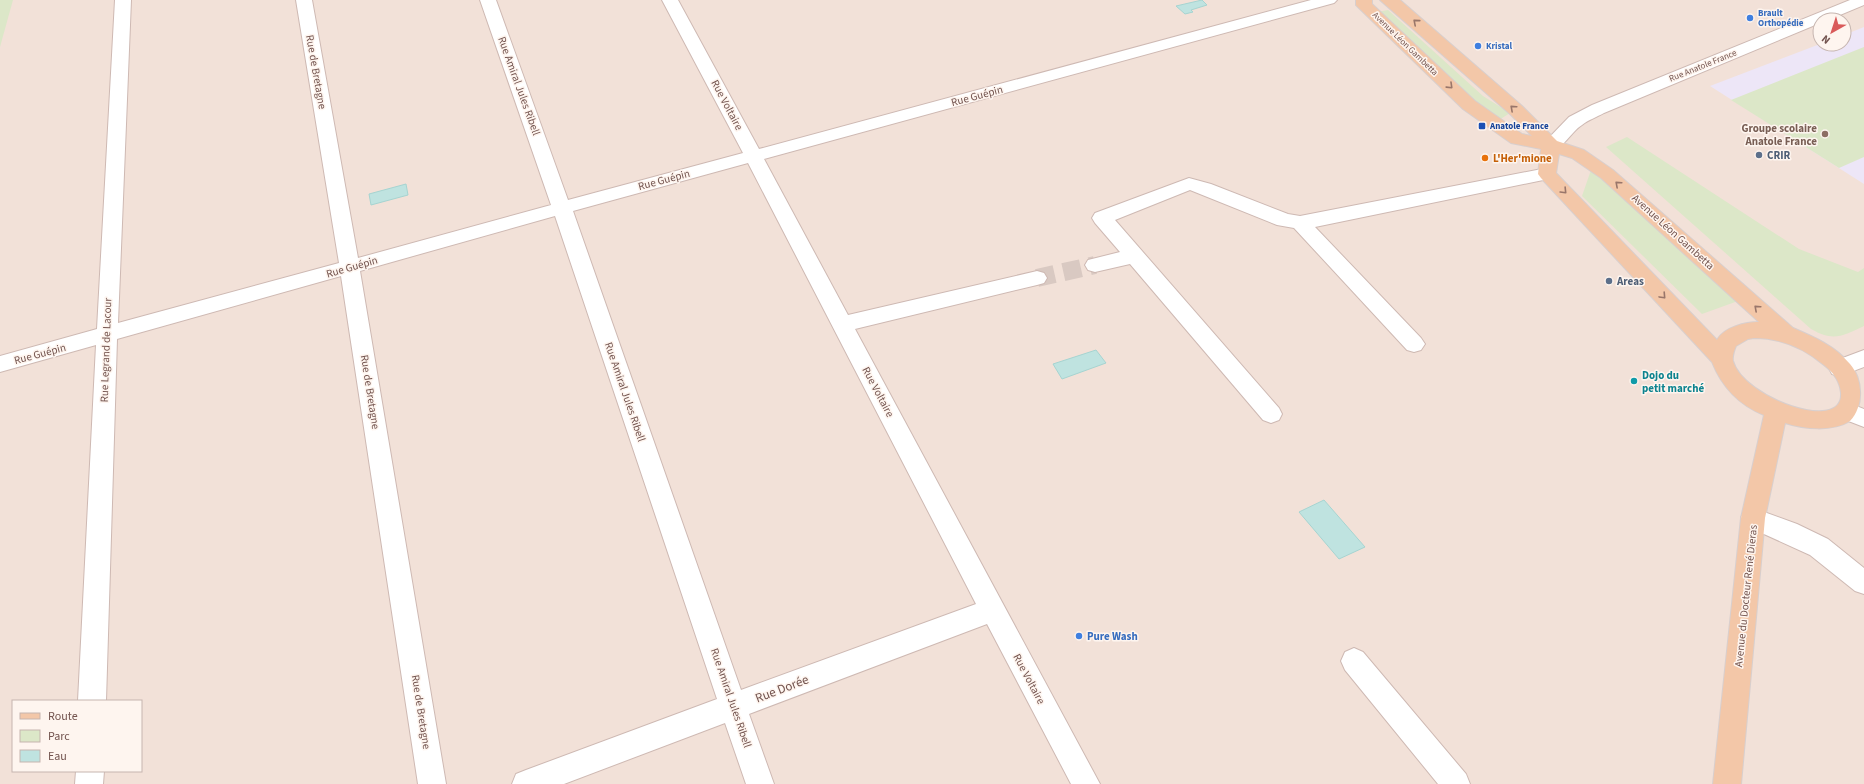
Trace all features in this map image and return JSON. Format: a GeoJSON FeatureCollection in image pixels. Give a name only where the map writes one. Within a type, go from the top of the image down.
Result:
{"type":"FeatureCollection","features":[{"type":"Feature","properties":{"kind":"main road","name":"Avenue Léon Gambetta"},"geometry":{"type":"LineString","coordinates":[[1364,0],[1364,5],[1469,105],[1517,139],[1551,145],[1578,154],[1607,174],[1786,334]]}},
{"type":"Feature","properties":{"kind":"main road","name":"Avenue Léon Gambetta"},"geometry":{"type":"LineString","coordinates":[[1388,0],[1393,2],[1516,110],[1551,145]]}},
{"type":"Feature","properties":{"kind":"main road"},"geometry":{"type":"LineString","coordinates":[[1551,145],[1547,174],[1722,359],[1728,374],[1742,390],[1762,404],[1776,411],[1799,418],[1822,420],[1839,416],[1855,415],[1851,385],[1840,368],[1824,353],[1804,341],[1786,334],[1764,330],[1745,331],[1736,333],[1726,342],[1722,359]]}},
{"type":"Feature","properties":{"kind":"main road","name":"Avenue du Docteur René Dieras"},"geometry":{"type":"LineString","coordinates":[[1727,784],[1753,518],[1776,411]]}},
{"type":"Feature","properties":{"kind":"street","name":"Rue Legrand de Lacour"},"geometry":{"type":"LineString","coordinates":[[92,700],[123,0]]}},
{"type":"Feature","properties":{"kind":"street","name":"Rue de Bretagne"},"geometry":{"type":"LineString","coordinates":[[304,0],[350,268],[432,784]]}},
{"type":"Feature","properties":{"kind":"street","name":"Rue Amiral Jules Ribell"},"geometry":{"type":"LineString","coordinates":[[488,0],[562,208],[760,784]]}},
{"type":"Feature","properties":{"kind":"street","name":"Rue Voltaire"},"geometry":{"type":"LineString","coordinates":[[670,0],[754,156],[992,610],[1086,784]]}},
{"type":"Feature","properties":{"kind":"street","name":"Rue Guépin"},"geometry":{"type":"LineString","coordinates":[[0,364],[107,336],[562,208],[1329,0]]}},
{"type":"Feature","properties":{"kind":"street","name":"Rue Anatole France"},"geometry":{"type":"LineString","coordinates":[[1551,145],[1575,121],[1598,108],[1864,0]]}},
{"type":"Feature","properties":{"kind":"street"},"geometry":{"type":"LineString","coordinates":[[1271,414],[1102,218],[1189,184],[1204,188],[1284,220],[1300,223],[1547,174]]}},
{"type":"Feature","properties":{"kind":"street"},"geometry":{"type":"LineString","coordinates":[[1300,223],[1414,344]]}},
{"type":"Feature","properties":{"kind":"street"},"geometry":{"type":"LineString","coordinates":[[1095,265],[1134,256]]}},
{"type":"Feature","properties":{"kind":"street"},"geometry":{"type":"LineString","coordinates":[[842,324],[1038,278]]}},
{"type":"Feature","properties":{"kind":"street"},"geometry":{"type":"LineString","coordinates":[[1840,368],[1864,358]]}},
{"type":"Feature","properties":{"kind":"street"},"geometry":{"type":"LineString","coordinates":[[1753,518],[1788,532],[1819,547],[1864,583]]}},
{"type":"Feature","properties":{"kind":"street","name":"Rue Dorée"},"geometry":{"type":"LineString","coordinates":[[526,784],[992,610]]}},
{"type":"Feature","properties":{"kind":"street"},"geometry":{"type":"LineString","coordinates":[[1354,661],[1456,784]]}},
{"type":"Feature","properties":{"kind":"street"},"geometry":{"type":"LineString","coordinates":[[89,784],[90,772]]}},
{"type":"Feature","properties":{"kind":"shaded area"},"geometry":{"type":"Polygon","coordinates":[[[0,0],[1864,0],[1864,784],[0,784],[0,0]]]}},
{"type":"Feature","properties":{"kind":"shaded area","name":"Groupe scolaire Anatole France"},"geometry":{"type":"Polygon","coordinates":[[[1864,27],[1864,184],[1710,86],[1812,47],[1812,52],[1852,52],[1852,32],[1864,27]]]}},
{"type":"Feature","properties":{"kind":"green space"},"geometry":{"type":"Polygon","coordinates":[[[0,0],[13,0],[0,47],[0,0]]]}},
{"type":"Feature","properties":{"kind":"green space"},"geometry":{"type":"Polygon","coordinates":[[[1388,10],[1483,96],[1510,113],[1499,120],[1477,104],[1377,12],[1388,10]]]}},
{"type":"Feature","properties":{"kind":"green space","name":"Groupe scolaire Anatole France"},"geometry":{"type":"Polygon","coordinates":[[[1864,47],[1864,157],[1839,168],[1731,100],[1852,52],[1864,47]]]}},
{"type":"Feature","properties":{"kind":"green space"},"geometry":{"type":"Polygon","coordinates":[[[1627,137],[1799,249],[1858,272],[1864,268],[1864,326],[1850,333],[1838,336],[1826,335],[1811,329],[1606,147],[1627,137]]]}},
{"type":"Feature","properties":{"kind":"green space"},"geometry":{"type":"Polygon","coordinates":[[[1591,170],[1738,301],[1702,314],[1582,196],[1591,170]]]}},
{"type":"Feature","properties":{"kind":"water"},"geometry":{"type":"Polygon","coordinates":[[[1202,0],[1207,5],[1191,10],[1193,12],[1185,14],[1176,6],[1202,0]]]}},
{"type":"Feature","properties":{"kind":"water"},"geometry":{"type":"Polygon","coordinates":[[[406,184],[408,195],[371,205],[369,194],[406,184]]]}},
{"type":"Feature","properties":{"kind":"water"},"geometry":{"type":"Polygon","coordinates":[[[1096,350],[1106,363],[1062,379],[1053,364],[1096,350]]]}},
{"type":"Feature","properties":{"kind":"water"},"geometry":{"type":"Polygon","coordinates":[[[1324,500],[1365,547],[1339,559],[1299,512],[1324,500]]]}},
{"type":"Feature","properties":{"kind":"tunnel"},"geometry":{"type":"LineString","coordinates":[[1037,278],[1095,265]]}},
{"type":"Feature","properties":{"kind":"place","name":"Brault Orthopédie"},"geometry":{"type":"Point","coordinates":[1750,18]}},
{"type":"Feature","properties":{"kind":"place","name":"Kristal"},"geometry":{"type":"Point","coordinates":[1478,46]}},
{"type":"Feature","properties":{"kind":"place","name":"Anatole France"},"geometry":{"type":"Point","coordinates":[1482,126]}},
{"type":"Feature","properties":{"kind":"place","name":"Groupe scolaire Anatole France"},"geometry":{"type":"Point","coordinates":[1825,134]}},
{"type":"Feature","properties":{"kind":"place","name":"CRIR"},"geometry":{"type":"Point","coordinates":[1759,155]}},
{"type":"Feature","properties":{"kind":"place","name":"L'Her'mione"},"geometry":{"type":"Point","coordinates":[1485,158]}},
{"type":"Feature","properties":{"kind":"place","name":"Areas"},"geometry":{"type":"Point","coordinates":[1609,281]}},
{"type":"Feature","properties":{"kind":"place","name":"Dojo du petit marché"},"geometry":{"type":"Point","coordinates":[1634,381]}},
{"type":"Feature","properties":{"kind":"place","name":"Pure Wash"},"geometry":{"type":"Point","coordinates":[1079,636]}}]}
